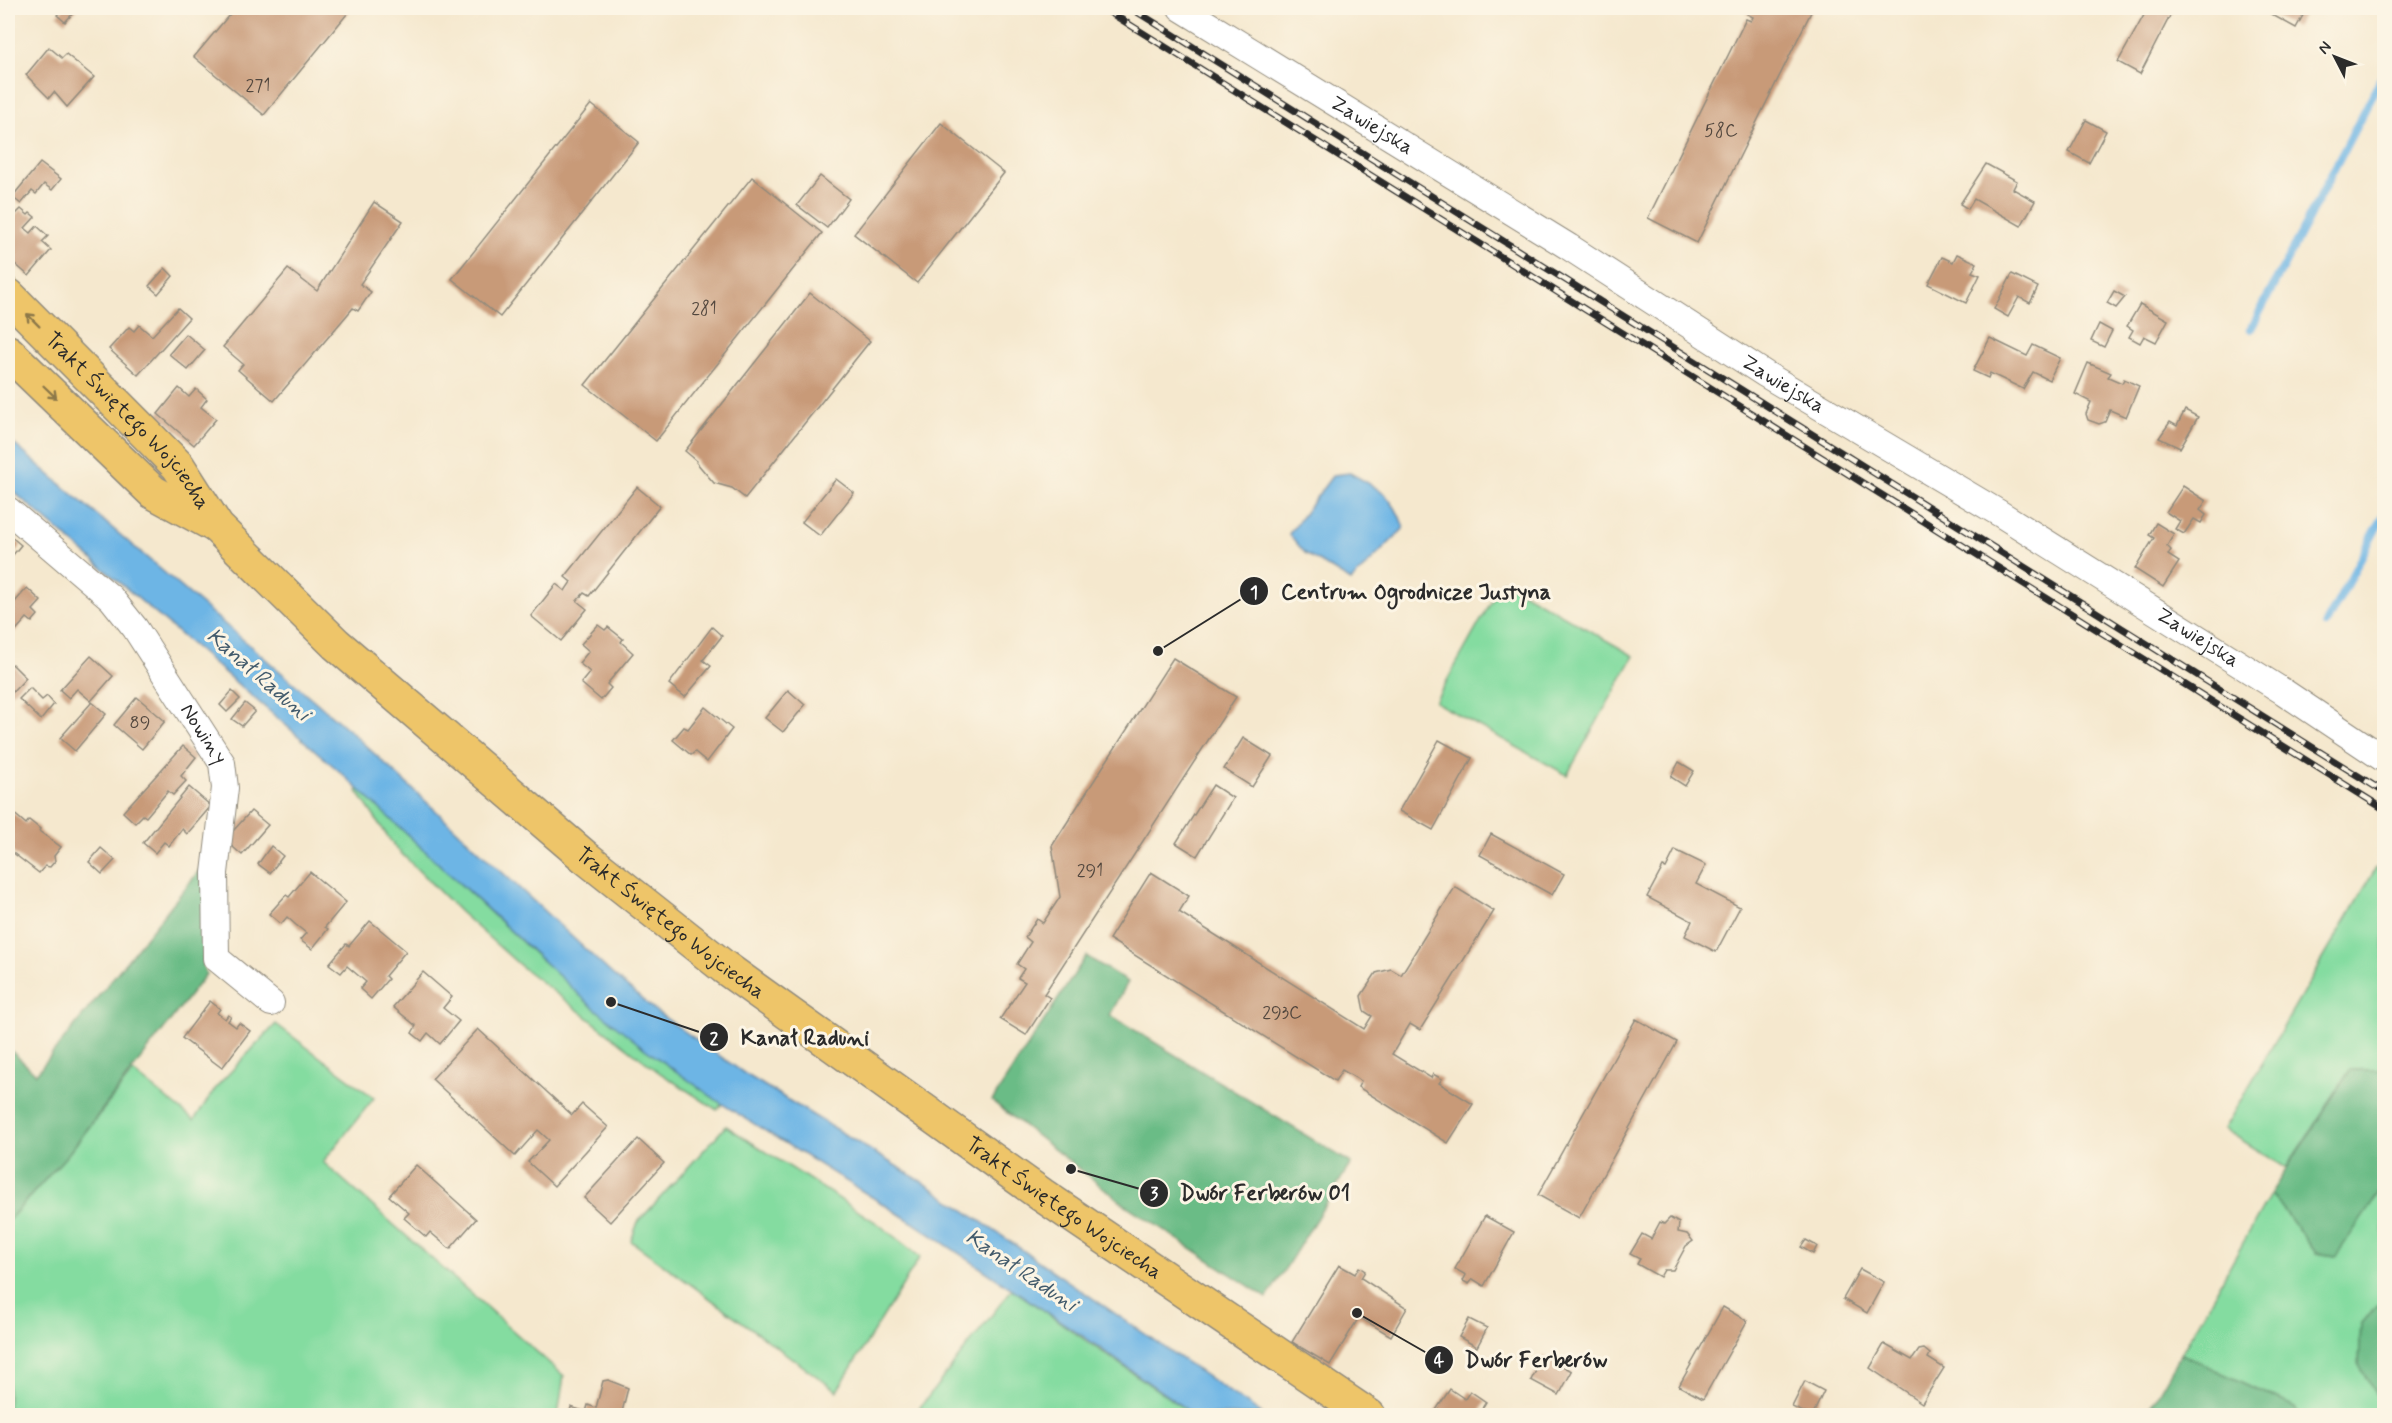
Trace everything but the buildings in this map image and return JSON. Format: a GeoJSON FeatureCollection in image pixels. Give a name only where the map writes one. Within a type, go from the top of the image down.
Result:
{"type":"FeatureCollection","features":[{"type":"Feature","properties":{"kind":"main road","name":"Trakt Świętego Wojciecha"},"geometry":{"type":"LineString","coordinates":[[9,297],[178,466],[217,527],[336,644],[585,857],[724,967],[1042,1195],[1369,1416]]}},
{"type":"Feature","properties":{"kind":"main road","name":"Trakt Świętego Wojciecha"},"geometry":{"type":"LineString","coordinates":[[8,352],[153,492],[217,527]]}},
{"type":"Feature","properties":{"kind":"street","name":"Zawiejska"},"geometry":{"type":"LineString","coordinates":[[1181,8],[1569,248],[1765,374],[1999,513],[2284,692],[2385,759]]}},
{"type":"Feature","properties":{"kind":"street","name":"Nowiny"},"geometry":{"type":"LineString","coordinates":[[8,510],[111,598],[135,628],[222,763],[225,788],[215,873],[216,958],[271,1003]]}},
{"type":"Feature","properties":{"kind":"green space"},"geometry":{"type":"Polygon","coordinates":[[[1503,581],[1634,656],[1567,775],[1435,702],[1503,581]]]}},
{"type":"Feature","properties":{"kind":"green space"},"geometry":{"type":"Polygon","coordinates":[[[359,789],[537,956],[645,1049],[722,1104],[717,1110],[660,1073],[523,968],[460,912],[394,846],[357,791],[359,789]]]}},
{"type":"Feature","properties":{"kind":"green space"},"geometry":{"type":"Polygon","coordinates":[[[210,857],[203,965],[206,974],[68,1154],[8,1221],[8,1048],[36,1074],[210,857]]]}},
{"type":"Feature","properties":{"kind":"green space"},"geometry":{"type":"Polygon","coordinates":[[[2376,868],[2384,871],[2384,1070],[2350,1070],[2286,1168],[2224,1129],[2376,868]]]}},
{"type":"Feature","properties":{"kind":"green space"},"geometry":{"type":"Polygon","coordinates":[[[1086,956],[1128,982],[1110,1015],[1351,1163],[1267,1298],[1127,1206],[992,1101],[1086,956]]]}},
{"type":"Feature","properties":{"kind":"green space"},"geometry":{"type":"Polygon","coordinates":[[[276,1024],[374,1098],[323,1162],[564,1376],[558,1415],[8,1415],[8,1221],[68,1154],[133,1072],[194,1120],[218,1085],[276,1024]]]}},
{"type":"Feature","properties":{"kind":"green space"},"geometry":{"type":"Polygon","coordinates":[[[2350,1070],[2384,1070],[2384,1186],[2336,1256],[2316,1253],[2271,1193],[2350,1070]]]}},
{"type":"Feature","properties":{"kind":"green space"},"geometry":{"type":"Polygon","coordinates":[[[726,1126],[877,1223],[920,1257],[837,1391],[631,1241],[638,1222],[726,1126]]]}},
{"type":"Feature","properties":{"kind":"green space"},"geometry":{"type":"Polygon","coordinates":[[[2384,1186],[2384,1298],[2361,1323],[2359,1365],[2384,1409],[2384,1415],[2299,1415],[2295,1407],[2181,1354],[2271,1193],[2316,1253],[2335,1256],[2384,1186]]]}},
{"type":"Feature","properties":{"kind":"green space"},"geometry":{"type":"Polygon","coordinates":[[[1012,1289],[1193,1415],[914,1415],[1012,1289]]]}},
{"type":"Feature","properties":{"kind":"green space"},"geometry":{"type":"Polygon","coordinates":[[[2384,1298],[2384,1409],[2359,1365],[2361,1323],[2384,1298]]]}},
{"type":"Feature","properties":{"kind":"green space"},"geometry":{"type":"Polygon","coordinates":[[[2181,1354],[2295,1407],[2299,1415],[2146,1415],[2181,1354]]]}},
{"type":"Feature","properties":{"kind":"water"},"geometry":{"type":"Polygon","coordinates":[[[8,439],[351,732],[612,974],[657,1012],[747,1075],[929,1186],[1263,1415],[1194,1415],[1087,1339],[912,1222],[722,1104],[645,1049],[588,1003],[338,770],[8,487],[8,439]]]}},
{"type":"Feature","properties":{"kind":"water"},"geometry":{"type":"Polygon","coordinates":[[[1350,473],[1370,484],[1390,500],[1404,528],[1351,581],[1305,553],[1289,534],[1333,475],[1350,473]]]}},
{"type":"Feature","properties":{"kind":"waterway"},"geometry":{"type":"LineString","coordinates":[[2251,329],[2384,73]]}},
{"type":"Feature","properties":{"kind":"waterway"},"geometry":{"type":"LineString","coordinates":[[2326,624],[2384,514]]}},
{"type":"Feature","properties":{"kind":"railway"},"geometry":{"type":"LineString","coordinates":[[1103,8],[2384,809]]}},
{"type":"Feature","properties":{"kind":"railway"},"geometry":{"type":"LineString","coordinates":[[1131,8],[2384,792]]}},
{"type":"Feature","properties":{"kind":"place","name":"Centrum Ogrodnicze Justyna"},"geometry":{"type":"Point","coordinates":[1158,651]}},
{"type":"Feature","properties":{"kind":"place","name":"Kanał Raduni"},"geometry":{"type":"Point","coordinates":[611,1002]}},
{"type":"Feature","properties":{"kind":"place","name":"Dwór Ferberów 01"},"geometry":{"type":"Point","coordinates":[1071,1169]}},
{"type":"Feature","properties":{"kind":"place","name":"Dwór Ferberów"},"geometry":{"type":"Point","coordinates":[1357,1313]}}]}
